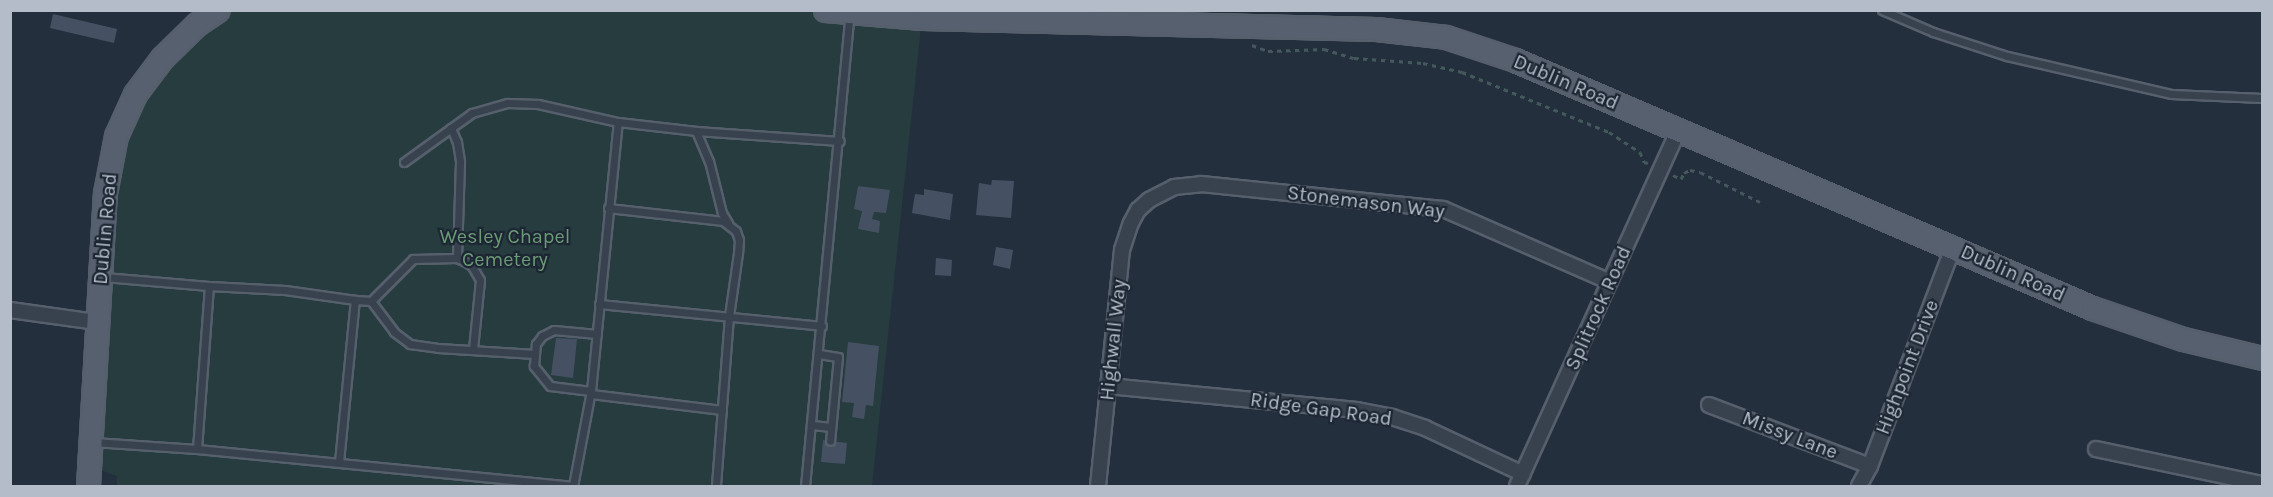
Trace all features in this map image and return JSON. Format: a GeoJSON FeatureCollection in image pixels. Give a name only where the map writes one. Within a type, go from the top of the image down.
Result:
{"type":"FeatureCollection","features":[{"type":"Feature","properties":{"kind":"main road","name":"Dublin Road"},"geometry":{"type":"LineString","coordinates":[[88,486],[105,193],[116,136],[129,105],[162,58],[197,24],[218,10]]}},
{"type":"Feature","properties":{"kind":"main road","name":"Dublin Road"},"geometry":{"type":"LineString","coordinates":[[825,10],[922,18],[1376,29],[1446,37],[1515,60],[2124,320],[2209,347],[2262,358]]}},
{"type":"Feature","properties":{"kind":"street","name":"Splitrock Road"},"geometry":{"type":"LineString","coordinates":[[1520,480],[1679,129]]}},
{"type":"Feature","properties":{"kind":"street","name":"Stonemason Way"},"geometry":{"type":"LineString","coordinates":[[1149,200],[1167,189],[1187,184],[1443,209],[1610,282]]}},
{"type":"Feature","properties":{"kind":"street","name":"Highwall Way"},"geometry":{"type":"LineString","coordinates":[[1098,486],[1122,250],[1131,223],[1149,200]]}},
{"type":"Feature","properties":{"kind":"street","name":"Highpoint Drive"},"geometry":{"type":"LineString","coordinates":[[1859,486],[1870,466],[1953,247]]}},
{"type":"Feature","properties":{"kind":"street"},"geometry":{"type":"LineString","coordinates":[[10,310],[97,322]]}},
{"type":"Feature","properties":{"kind":"street","name":"Ridge Gap Road"},"geometry":{"type":"LineString","coordinates":[[1108,386],[1357,410],[1392,417],[1425,428],[1520,480]]}},
{"type":"Feature","properties":{"kind":"street","name":"Missy Lane"},"geometry":{"type":"LineString","coordinates":[[1709,405],[1870,466]]}},
{"type":"Feature","properties":{"kind":"street"},"geometry":{"type":"LineString","coordinates":[[2096,449],[2262,484]]}},
{"type":"Feature","properties":{"kind":"lane"},"geometry":{"type":"LineString","coordinates":[[1882,10],[1933,32],[2007,56],[2171,94],[2262,98]]}},
{"type":"Feature","properties":{"kind":"lane"},"geometry":{"type":"LineString","coordinates":[[805,486],[840,141],[850,13]]}},
{"type":"Feature","properties":{"kind":"lane"},"geometry":{"type":"LineString","coordinates":[[404,162],[472,113],[508,104],[538,104],[618,122],[696,131],[840,141]]}},
{"type":"Feature","properties":{"kind":"lane"},"geometry":{"type":"LineString","coordinates":[[90,442],[197,449],[572,486],[591,393],[618,122]]}},
{"type":"Feature","properties":{"kind":"lane"},"geometry":{"type":"LineString","coordinates":[[451,128],[457,142],[460,162],[457,258]]}},
{"type":"Feature","properties":{"kind":"lane"},"geometry":{"type":"LineString","coordinates":[[696,131],[709,161],[722,213],[739,240],[729,316],[716,486]]}},
{"type":"Feature","properties":{"kind":"lane"},"geometry":{"type":"LineString","coordinates":[[608,208],[723,221],[730,225]]}},
{"type":"Feature","properties":{"kind":"lane"},"geometry":{"type":"LineString","coordinates":[[371,301],[413,259],[457,258],[472,266],[480,279],[473,349]]}},
{"type":"Feature","properties":{"kind":"lane"},"geometry":{"type":"LineString","coordinates":[[100,277],[285,290],[371,301],[401,340],[416,345],[535,354]]}},
{"type":"Feature","properties":{"kind":"lane"},"geometry":{"type":"LineString","coordinates":[[197,449],[209,286]]}},
{"type":"Feature","properties":{"kind":"lane"},"geometry":{"type":"LineString","coordinates":[[339,462],[356,300]]}},
{"type":"Feature","properties":{"kind":"lane"},"geometry":{"type":"LineString","coordinates":[[599,304],[822,326]]}},
{"type":"Feature","properties":{"kind":"lane"},"geometry":{"type":"LineString","coordinates":[[597,334],[554,330],[542,336],[536,344],[534,366],[550,386],[722,410]]}},
{"type":"Feature","properties":{"kind":"lane"},"geometry":{"type":"LineString","coordinates":[[819,354],[838,357],[830,441]]}},
{"type":"Feature","properties":{"kind":"lane"},"geometry":{"type":"LineString","coordinates":[[812,425],[831,427]]}},
{"type":"Feature","properties":{"kind":"path"},"geometry":{"type":"LineString","coordinates":[[1247,43],[1268,51],[1324,49],[1354,58],[1423,63],[1462,72],[1609,132],[1640,152],[1644,162],[1650,164]]}},
{"type":"Feature","properties":{"kind":"path"},"geometry":{"type":"LineString","coordinates":[[1674,176],[1681,179],[1684,173],[1690,170],[1700,172],[1760,202]]}},
{"type":"Feature","properties":{"kind":"green space","name":"Wesley Chapel Cemetery"},"geometry":{"type":"Polygon","coordinates":[[[825,10],[922,18],[872,486],[117,486],[117,476],[89,466],[105,193],[135,94],[218,11],[825,10]]]}},
{"type":"Feature","properties":{"kind":"building"},"geometry":{"type":"Polygon","coordinates":[[[53,14],[117,29],[114,43],[50,28],[53,14]]]}},
{"type":"Feature","properties":{"kind":"building"},"geometry":{"type":"Polygon","coordinates":[[[992,180],[1014,181],[1011,218],[976,215],[979,183],[991,185],[992,180]]]}},
{"type":"Feature","properties":{"kind":"building"},"geometry":{"type":"Polygon","coordinates":[[[858,186],[890,190],[886,213],[874,212],[872,219],[880,221],[879,233],[858,229],[862,211],[854,209],[858,186]]]}},
{"type":"Feature","properties":{"kind":"building"},"geometry":{"type":"Polygon","coordinates":[[[924,189],[953,194],[950,220],[912,213],[915,194],[924,195],[924,189]]]}},
{"type":"Feature","properties":{"kind":"building"},"geometry":{"type":"Polygon","coordinates":[[[996,247],[1013,250],[1010,269],[993,265],[996,247]]]}},
{"type":"Feature","properties":{"kind":"building"},"geometry":{"type":"Polygon","coordinates":[[[936,258],[952,260],[951,276],[935,275],[936,258]]]}},
{"type":"Feature","properties":{"kind":"building"},"geometry":{"type":"Polygon","coordinates":[[[556,338],[577,339],[573,378],[551,375],[556,338]]]}},
{"type":"Feature","properties":{"kind":"building"},"geometry":{"type":"Polygon","coordinates":[[[848,342],[879,346],[873,406],[866,405],[864,419],[852,417],[854,403],[842,402],[848,342]]]}},
{"type":"Feature","properties":{"kind":"building"},"geometry":{"type":"Polygon","coordinates":[[[823,440],[847,443],[845,464],[821,462],[823,440]]]}}]}
